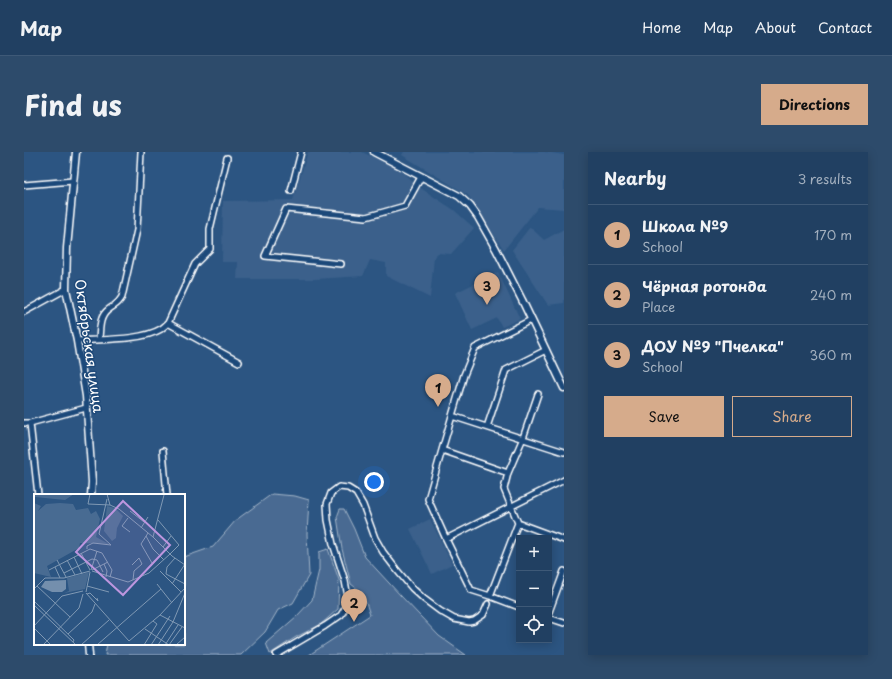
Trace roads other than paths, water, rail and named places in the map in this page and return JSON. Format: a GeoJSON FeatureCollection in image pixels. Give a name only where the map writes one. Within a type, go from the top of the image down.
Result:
{"type":"FeatureCollection","features":[{"type":"Feature","properties":{"kind":"main road","name":"Октябрьская улица"},"geometry":{"type":"LineString","coordinates":[[76,152],[67,248],[66,290],[86,396],[92,482],[91,494]]}},
{"type":"Feature","properties":{"kind":"main road"},"geometry":{"type":"LineString","coordinates":[[374,152],[459,196],[470,206],[496,248],[564,388]]}},
{"type":"Feature","properties":{"kind":"main road"},"geometry":{"type":"LineString","coordinates":[[88,645],[89,655]]}},
{"type":"Feature","properties":{"kind":"street"},"geometry":{"type":"LineString","coordinates":[[99,339],[101,320],[108,310],[118,304],[122,297],[137,230],[141,152]]}},
{"type":"Feature","properties":{"kind":"street"},"geometry":{"type":"LineString","coordinates":[[291,191],[301,152]]}},
{"type":"Feature","properties":{"kind":"street"},"geometry":{"type":"LineString","coordinates":[[76,341],[121,339],[149,334],[161,329],[168,323],[195,264],[210,249],[210,229],[226,158]]}},
{"type":"Feature","properties":{"kind":"street"},"geometry":{"type":"LineString","coordinates":[[341,264],[265,256],[286,209],[366,217],[405,206],[421,176]]}},
{"type":"Feature","properties":{"kind":"street"},"geometry":{"type":"LineString","coordinates":[[24,185],[73,181]]}},
{"type":"Feature","properties":{"kind":"street"},"geometry":{"type":"LineString","coordinates":[[24,312],[66,290]]}},
{"type":"Feature","properties":{"kind":"street"},"geometry":{"type":"LineString","coordinates":[[516,606],[471,590],[428,499],[464,375],[475,348],[531,320]]}},
{"type":"Feature","properties":{"kind":"street"},"geometry":{"type":"LineString","coordinates":[[168,323],[239,362]]}},
{"type":"Feature","properties":{"kind":"street"},"geometry":{"type":"LineString","coordinates":[[487,427],[506,370],[546,350]]}},
{"type":"Feature","properties":{"kind":"street"},"geometry":{"type":"LineString","coordinates":[[490,596],[518,523],[504,489],[508,473],[524,438],[538,394]]}},
{"type":"Feature","properties":{"kind":"street"},"geometry":{"type":"LineString","coordinates":[[38,494],[27,423],[86,408]]}},
{"type":"Feature","properties":{"kind":"street"},"geometry":{"type":"LineString","coordinates":[[452,416],[564,452]]}},
{"type":"Feature","properties":{"kind":"street"},"geometry":{"type":"LineString","coordinates":[[442,450],[508,473]]}},
{"type":"Feature","properties":{"kind":"street"},"geometry":{"type":"LineString","coordinates":[[163,451],[167,494]]}},
{"type":"Feature","properties":{"kind":"street"},"geometry":{"type":"LineString","coordinates":[[446,539],[564,480]]}},
{"type":"Feature","properties":{"kind":"street"},"geometry":{"type":"LineString","coordinates":[[276,655],[342,615],[349,602],[345,581],[333,544],[328,520],[327,504],[331,493],[339,487],[348,488],[356,493],[363,505],[374,538],[404,578],[424,599],[454,619],[469,622],[474,621],[482,615],[488,604]]}},
{"type":"Feature","properties":{"kind":"street"},"geometry":{"type":"LineString","coordinates":[[518,523],[564,540]]}},
{"type":"Feature","properties":{"kind":"street"},"geometry":{"type":"LineString","coordinates":[[551,607],[564,571]]}},
{"type":"Feature","properties":{"kind":"street"},"geometry":{"type":"LineString","coordinates":[[552,619],[564,623]]}},
{"type":"Feature","properties":{"kind":"place","name":"ДОУ №9 \"Пчелка\""},"geometry":{"type":"Point","coordinates":[487,305]}},
{"type":"Feature","properties":{"kind":"place","name":"Школа №9"},"geometry":{"type":"Point","coordinates":[438,407]}},
{"type":"Feature","properties":{"kind":"place","name":"Чёрная ротонда"},"geometry":{"type":"Point","coordinates":[354,622]}}]}
